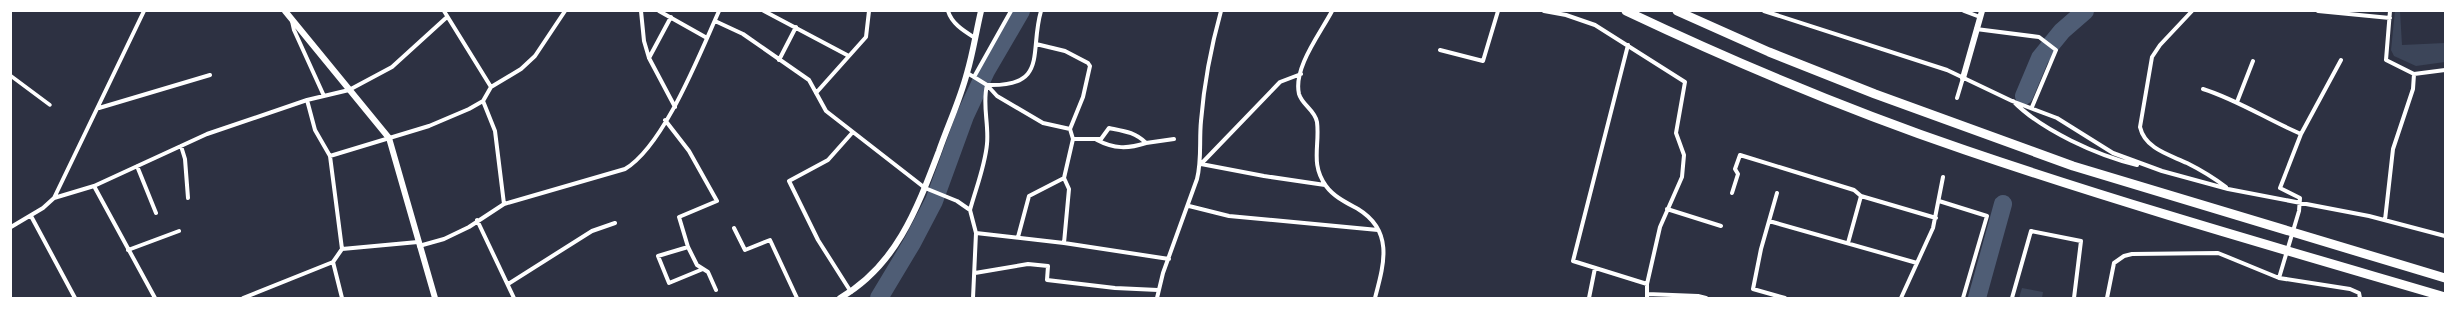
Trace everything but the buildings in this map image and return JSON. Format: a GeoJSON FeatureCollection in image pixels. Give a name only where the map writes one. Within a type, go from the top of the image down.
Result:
{"type":"FeatureCollection","features":[{"type":"Feature","properties":{"kind":"highway"},"geometry":{"type":"LineString","coordinates":[[1626,11],[1744,64],[1826,98],[1965,150],[2175,217],[2445,297]]}},
{"type":"Feature","properties":{"kind":"highway"},"geometry":{"type":"LineString","coordinates":[[1677,11],[1769,52],[1875,94],[2073,166],[2445,278]]}},
{"type":"Feature","properties":{"kind":"street"},"geometry":{"type":"LineString","coordinates":[[54,198],[99,108],[144,11]]}},
{"type":"Feature","properties":{"kind":"street"},"geometry":{"type":"LineString","coordinates":[[285,11],[389,138],[435,298]]}},
{"type":"Feature","properties":{"kind":"street"},"geometry":{"type":"LineString","coordinates":[[444,11],[491,87]]}},
{"type":"Feature","properties":{"kind":"street"},"geometry":{"type":"LineString","coordinates":[[330,156],[444,121],[483,100],[491,87],[520,69],[535,56],[565,11]]}},
{"type":"Feature","properties":{"kind":"street"},"geometry":{"type":"LineString","coordinates":[[641,11],[644,41],[649,58],[675,107]]}},
{"type":"Feature","properties":{"kind":"street"},"geometry":{"type":"LineString","coordinates":[[659,11],[707,38]]}},
{"type":"Feature","properties":{"kind":"street"},"geometry":{"type":"LineString","coordinates":[[342,249],[419,244],[444,239],[468,227],[504,204],[626,169],[638,161],[675,107],[719,11]]}},
{"type":"Feature","properties":{"kind":"street"},"geometry":{"type":"LineString","coordinates":[[764,11],[847,55]]}},
{"type":"Feature","properties":{"kind":"street"},"geometry":{"type":"LineString","coordinates":[[816,92],[847,55],[866,37],[869,11]]}},
{"type":"Feature","properties":{"kind":"street"},"geometry":{"type":"LineString","coordinates":[[948,11],[951,18],[959,28],[975,38]]}},
{"type":"Feature","properties":{"kind":"street"},"geometry":{"type":"LineString","coordinates":[[840,298],[851,292],[878,268],[898,244],[913,216],[925,188],[967,73],[981,11]]}},
{"type":"Feature","properties":{"kind":"street"},"geometry":{"type":"LineString","coordinates":[[974,77],[1011,11]]}},
{"type":"Feature","properties":{"kind":"street"},"geometry":{"type":"LineString","coordinates":[[987,85],[1023,80],[1032,68],[1041,11]]}},
{"type":"Feature","properties":{"kind":"street"},"geometry":{"type":"LineString","coordinates":[[1157,298],[1158,290],[1189,206],[1201,164],[1203,105],[1210,55],[1221,11]]}},
{"type":"Feature","properties":{"kind":"street"},"geometry":{"type":"LineString","coordinates":[[1332,11],[1312,44],[1301,74],[1299,96],[1315,116],[1315,155],[1325,185],[1331,193],[1370,217],[1378,230],[1385,247],[1375,298]]}},
{"type":"Feature","properties":{"kind":"street"},"geometry":{"type":"LineString","coordinates":[[1440,50],[1483,61],[1498,11]]}},
{"type":"Feature","properties":{"kind":"street"},"geometry":{"type":"LineString","coordinates":[[1544,11],[1582,20],[1628,45],[1649,61],[1685,82],[1676,134],[1684,155],[1684,165],[1678,188],[1667,209],[1647,284],[1647,296],[1698,296],[1706,298]]}},
{"type":"Feature","properties":{"kind":"street"},"geometry":{"type":"LineString","coordinates":[[1764,11],[1947,70],[2012,101],[2032,107],[2057,118],[2113,153],[2162,171]]}},
{"type":"Feature","properties":{"kind":"street"},"geometry":{"type":"LineString","coordinates":[[1957,98],[1981,14],[1964,11]]}},
{"type":"Feature","properties":{"kind":"street"},"geometry":{"type":"LineString","coordinates":[[2192,11],[2160,45],[2152,58],[2140,127],[2142,136],[2156,148],[2212,177],[2228,189]]}},
{"type":"Feature","properties":{"kind":"street"},"geometry":{"type":"LineString","coordinates":[[2318,11],[2390,18]]}},
{"type":"Feature","properties":{"kind":"street"},"geometry":{"type":"LineString","coordinates":[[2390,11],[2386,60],[2414,74],[2445,70]]}},
{"type":"Feature","properties":{"kind":"street"},"geometry":{"type":"LineString","coordinates":[[11,227],[31,216],[54,198],[94,186],[207,134],[307,100],[349,90],[392,67],[447,17]]}},
{"type":"Feature","properties":{"kind":"street"},"geometry":{"type":"LineString","coordinates":[[649,58],[671,17]]}},
{"type":"Feature","properties":{"kind":"street"},"geometry":{"type":"LineString","coordinates":[[292,20],[294,30],[324,96]]}},
{"type":"Feature","properties":{"kind":"street"},"geometry":{"type":"LineString","coordinates":[[715,21],[743,34],[809,80],[826,111],[852,133],[925,188],[942,194],[970,210]]}},
{"type":"Feature","properties":{"kind":"street"},"geometry":{"type":"LineString","coordinates":[[779,60],[796,27]]}},
{"type":"Feature","properties":{"kind":"street"},"geometry":{"type":"LineString","coordinates":[[1976,29],[2039,36],[2056,50],[2032,107]]}},
{"type":"Feature","properties":{"kind":"street"},"geometry":{"type":"LineString","coordinates":[[1036,44],[1065,51],[1090,66],[1083,97],[1070,129],[1073,140],[1064,178],[1069,189],[1064,243]]}},
{"type":"Feature","properties":{"kind":"street"},"geometry":{"type":"LineString","coordinates":[[1628,45],[1573,261],[1647,284]]}},
{"type":"Feature","properties":{"kind":"street"},"geometry":{"type":"LineString","coordinates":[[2279,278],[2300,203],[2300,198],[2280,188],[2301,134],[2341,60]]}},
{"type":"Feature","properties":{"kind":"street"},"geometry":{"type":"LineString","coordinates":[[2237,102],[2253,61]]}},
{"type":"Feature","properties":{"kind":"street"},"geometry":{"type":"LineString","coordinates":[[967,73],[987,85],[997,96],[1043,123],[1070,129]]}},
{"type":"Feature","properties":{"kind":"street"},"geometry":{"type":"LineString","coordinates":[[1201,164],[1280,82],[1301,74]]}},
{"type":"Feature","properties":{"kind":"street"},"geometry":{"type":"LineString","coordinates":[[2385,220],[2393,149],[2413,89],[2414,74]]}},
{"type":"Feature","properties":{"kind":"street"},"geometry":{"type":"LineString","coordinates":[[99,108],[210,75]]}},
{"type":"Feature","properties":{"kind":"street"},"geometry":{"type":"LineString","coordinates":[[11,76],[50,105]]}},
{"type":"Feature","properties":{"kind":"street"},"geometry":{"type":"LineString","coordinates":[[974,298],[976,234],[970,210],[986,155],[987,131],[984,102],[987,85]]}},
{"type":"Feature","properties":{"kind":"street"},"geometry":{"type":"LineString","coordinates":[[2203,89],[2237,102],[2272,122],[2301,134]]}},
{"type":"Feature","properties":{"kind":"street"},"geometry":{"type":"LineString","coordinates":[[243,298],[333,262],[342,249],[330,156],[315,130],[307,100]]}},
{"type":"Feature","properties":{"kind":"street"},"geometry":{"type":"LineString","coordinates":[[483,100],[495,131],[504,204]]}},
{"type":"Feature","properties":{"kind":"street"},"geometry":{"type":"LineString","coordinates":[[2012,101],[2020,109],[2074,141],[2132,164],[2228,189],[2300,203],[2332,207],[2445,236]]}},
{"type":"Feature","properties":{"kind":"street"},"geometry":{"type":"LineString","coordinates":[[666,120],[689,151],[717,201],[679,217],[688,247],[697,265],[708,272],[716,290]]}},
{"type":"Feature","properties":{"kind":"street"},"geometry":{"type":"LineString","coordinates":[[1097,140],[1101,139],[1109,128],[1129,131],[1137,134],[1146,143]]}},
{"type":"Feature","properties":{"kind":"street"},"geometry":{"type":"LineString","coordinates":[[851,292],[818,240],[789,181],[828,160],[852,133]]}},
{"type":"Feature","properties":{"kind":"street"},"geometry":{"type":"LineString","coordinates":[[1073,140],[1097,140],[1108,145],[1126,148],[1146,143],[1174,139]]}},
{"type":"Feature","properties":{"kind":"street"},"geometry":{"type":"LineString","coordinates":[[181,146],[185,159],[188,198]]}},
{"type":"Feature","properties":{"kind":"street"},"geometry":{"type":"LineString","coordinates":[[1732,193],[1738,174],[1735,169],[1740,155],[1854,190],[1861,196],[1936,218]]}},
{"type":"Feature","properties":{"kind":"street"},"geometry":{"type":"LineString","coordinates":[[1201,164],[1264,176],[1325,185]]}},
{"type":"Feature","properties":{"kind":"street"},"geometry":{"type":"LineString","coordinates":[[137,166],[156,213]]}},
{"type":"Feature","properties":{"kind":"street"},"geometry":{"type":"LineString","coordinates":[[1900,298],[1936,218],[1943,176]]}},
{"type":"Feature","properties":{"kind":"street"},"geometry":{"type":"LineString","coordinates":[[1018,237],[1028,196],[1064,178]]}},
{"type":"Feature","properties":{"kind":"street"},"geometry":{"type":"LineString","coordinates":[[94,186],[155,298]]}},
{"type":"Feature","properties":{"kind":"street"},"geometry":{"type":"LineString","coordinates":[[1777,193],[1753,289],[1785,298]]}},
{"type":"Feature","properties":{"kind":"street"},"geometry":{"type":"LineString","coordinates":[[1848,243],[1861,196]]}},
{"type":"Feature","properties":{"kind":"street"},"geometry":{"type":"LineString","coordinates":[[1939,201],[1986,216],[1963,298]]}},
{"type":"Feature","properties":{"kind":"street"},"geometry":{"type":"LineString","coordinates":[[1189,206],[1229,216],[1378,230]]}},
{"type":"Feature","properties":{"kind":"street"},"geometry":{"type":"LineString","coordinates":[[1667,209],[1721,226]]}},
{"type":"Feature","properties":{"kind":"street"},"geometry":{"type":"LineString","coordinates":[[31,216],[75,298]]}},
{"type":"Feature","properties":{"kind":"street"},"geometry":{"type":"LineString","coordinates":[[477,220],[514,298]]}},
{"type":"Feature","properties":{"kind":"street"},"geometry":{"type":"LineString","coordinates":[[1769,221],[1917,263]]}},
{"type":"Feature","properties":{"kind":"street"},"geometry":{"type":"LineString","coordinates":[[508,284],[592,231],[615,223]]}},
{"type":"Feature","properties":{"kind":"street"},"geometry":{"type":"LineString","coordinates":[[734,228],[745,250],[770,240],[797,298]]}},
{"type":"Feature","properties":{"kind":"street"},"geometry":{"type":"LineString","coordinates":[[128,250],[179,231]]}},
{"type":"Feature","properties":{"kind":"street"},"geometry":{"type":"LineString","coordinates":[[2012,298],[2030,231],[2081,241],[2074,298]]}},
{"type":"Feature","properties":{"kind":"street"},"geometry":{"type":"LineString","coordinates":[[976,234],[1018,237],[1169,259]]}},
{"type":"Feature","properties":{"kind":"street"},"geometry":{"type":"LineString","coordinates":[[688,247],[658,256],[669,283],[703,269]]}},
{"type":"Feature","properties":{"kind":"street"},"geometry":{"type":"LineString","coordinates":[[2107,298],[2114,263],[2124,256],[2132,254],[2218,253],[2279,278],[2350,289],[2359,293],[2360,298]]}},
{"type":"Feature","properties":{"kind":"street"},"geometry":{"type":"LineString","coordinates":[[333,262],[342,298]]}},
{"type":"Feature","properties":{"kind":"street"},"geometry":{"type":"LineString","coordinates":[[974,273],[1028,264],[1048,266],[1047,280],[1115,288],[1158,290]]}},
{"type":"Feature","properties":{"kind":"street"},"geometry":{"type":"LineString","coordinates":[[1589,298],[1595,268]]}},
{"type":"Feature","properties":{"kind":"shaded area"},"geometry":{"type":"Polygon","coordinates":[[[2395,11],[2400,11],[2402,45],[2445,43],[2445,62],[2416,66],[2394,56],[2391,50],[2395,11]]]}},
{"type":"Feature","properties":{"kind":"shaded area"},"geometry":{"type":"Polygon","coordinates":[[[2022,288],[2043,292],[2042,298],[2019,298],[2022,288]]]}},
{"type":"Feature","properties":{"kind":"waterway"},"geometry":{"type":"LineString","coordinates":[[879,298],[912,243],[934,201],[965,116],[986,71],[1021,11]]}},
{"type":"Feature","properties":{"kind":"waterway"},"geometry":{"type":"LineString","coordinates":[[2024,96],[2040,58],[2062,31],[2085,11]]}},
{"type":"Feature","properties":{"kind":"waterway"},"geometry":{"type":"LineString","coordinates":[[1977,298],[2003,204]]}}]}
